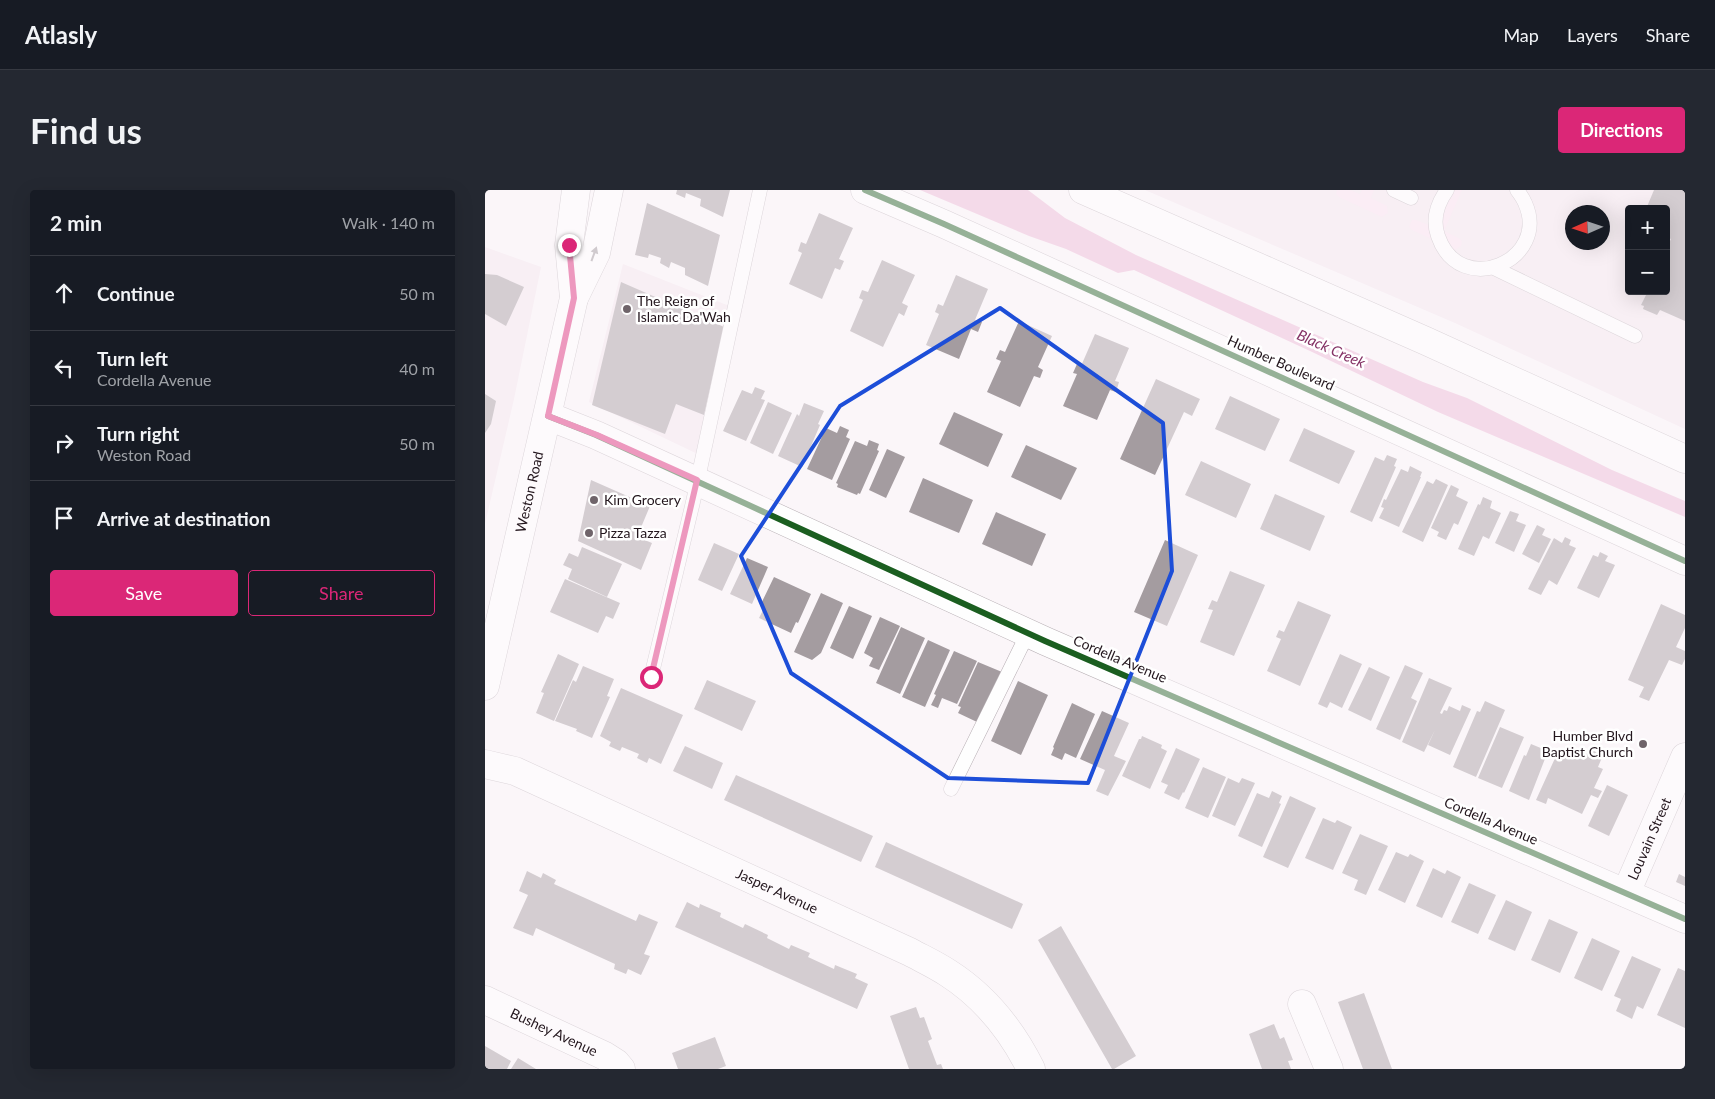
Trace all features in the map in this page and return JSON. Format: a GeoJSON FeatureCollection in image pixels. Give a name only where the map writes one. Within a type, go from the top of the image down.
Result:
{"type":"FeatureCollection","features":[{"type":"Feature","properties":{"kind":"street"},"geometry":{"type":"LineString","coordinates":[[556,190],[569,218],[569,245]]}},
{"type":"Feature","properties":{"kind":"street","name":"Weston Road"},"geometry":{"type":"LineString","coordinates":[[574,298],[569,245],[576,190]]}},
{"type":"Feature","properties":{"kind":"street","name":"Weston Road"},"geometry":{"type":"LineString","coordinates":[[485,686],[574,298],[596,253],[609,190]]}},
{"type":"Feature","properties":{"kind":"street","name":"Humber Boulevard"},"geometry":{"type":"LineString","coordinates":[[865,190],[944,224],[1685,561]]}},
{"type":"Feature","properties":{"kind":"street"},"geometry":{"type":"LineString","coordinates":[[1083,190],[1435,345],[1685,458]]}},
{"type":"Feature","properties":{"kind":"street","name":"Cordella Avenue"},"geometry":{"type":"LineString","coordinates":[[548,416],[597,435],[697,480],[1028,633],[1685,919]]}},
{"type":"Feature","properties":{"kind":"street","name":"Louvain Street"},"geometry":{"type":"LineString","coordinates":[[1626,893],[1685,756]]}},
{"type":"Feature","properties":{"kind":"street","name":"Jasper Avenue"},"geometry":{"type":"LineString","coordinates":[[485,764],[515,771],[902,948],[949,973],[987,1005],[1014,1038],[1031,1069]]}},
{"type":"Feature","properties":{"kind":"street","name":"Bushey Avenue"},"geometry":{"type":"LineString","coordinates":[[485,1000],[605,1056],[617,1063],[621,1069]]}},
{"type":"Feature","properties":{"kind":"street"},"geometry":{"type":"LineString","coordinates":[[1302,1004],[1329,1069]]}},
{"type":"Feature","properties":{"kind":"lane"},"geometry":{"type":"LineString","coordinates":[[651,677],[697,480],[760,190]]}},
{"type":"Feature","properties":{"kind":"lane"},"geometry":{"type":"LineString","coordinates":[[1394,190],[1411,198]]}},
{"type":"Feature","properties":{"kind":"lane"},"geometry":{"type":"LineString","coordinates":[[1447,190],[1439,201],[1435,216],[1435,231],[1440,245],[1449,257],[1462,265],[1477,270],[1494,268],[1509,261],[1521,250],[1528,235],[1529,219],[1525,203],[1517,190]]}},
{"type":"Feature","properties":{"kind":"lane"},"geometry":{"type":"LineString","coordinates":[[1494,268],[1635,336]]}},
{"type":"Feature","properties":{"kind":"lane"},"geometry":{"type":"LineString","coordinates":[[951,789],[1028,633]]}},
{"type":"Feature","properties":{"kind":"highlighted area"},"geometry":{"type":"Polygon","coordinates":[[[1000,308],[1163,423],[1172,571],[1088,783],[948,778],[791,673],[741,556],[840,406],[1000,308]]]}},
{"type":"Feature","properties":{"kind":"shaded area"},"geometry":{"type":"Polygon","coordinates":[[[1145,190],[1685,190],[1685,429],[1455,323],[1145,190]]]}},
{"type":"Feature","properties":{"kind":"shaded area"},"geometry":{"type":"Polygon","coordinates":[[[1337,190],[1350,190],[1360,194],[1362,190],[1374,190],[1371,198],[1387,206],[1388,213],[1382,217],[1339,197],[1336,194],[1337,190]]]}},
{"type":"Feature","properties":{"kind":"shaded area"},"geometry":{"type":"Polygon","coordinates":[[[1450,190],[1462,190],[1444,231],[1460,239],[1462,242],[1461,246],[1455,250],[1409,227],[1412,220],[1416,220],[1434,227],[1450,190]]]}},
{"type":"Feature","properties":{"kind":"shaded area"},"geometry":{"type":"Polygon","coordinates":[[[485,247],[541,267],[514,399],[485,524],[485,247]]]}},
{"type":"Feature","properties":{"kind":"shaded area"},"geometry":{"type":"Polygon","coordinates":[[[623,264],[742,311],[706,458],[589,402],[623,264]]]}},
{"type":"Feature","properties":{"kind":"water","name":"Black Creek"},"geometry":{"type":"Polygon","coordinates":[[[920,190],[1028,190],[1065,218],[1136,255],[1423,382],[1467,398],[1612,470],[1685,501],[1685,517],[1438,412],[1134,270],[1118,273],[1066,249],[1029,236],[920,190]]]}},
{"type":"Feature","properties":{"kind":"building"},"geometry":{"type":"Polygon","coordinates":[[[677,190],[730,190],[723,217],[700,206],[701,199],[686,193],[685,198],[676,194],[677,190]]]}},
{"type":"Feature","properties":{"kind":"building"},"geometry":{"type":"Polygon","coordinates":[[[1654,190],[1685,190],[1685,321],[1660,310],[1657,315],[1643,309],[1644,306],[1641,305],[1646,295],[1670,295],[1670,205],[1648,205],[1654,190]]]}},
{"type":"Feature","properties":{"kind":"building"},"geometry":{"type":"Polygon","coordinates":[[[647,203],[720,235],[708,286],[685,275],[685,268],[671,262],[669,268],[660,263],[661,258],[649,254],[648,258],[635,255],[647,203]]]}},
{"type":"Feature","properties":{"kind":"building"},"geometry":{"type":"Polygon","coordinates":[[[819,213],[853,228],[839,259],[844,261],[840,270],[835,268],[822,299],[789,284],[802,253],[798,251],[801,242],[806,244],[819,213]]]}},
{"type":"Feature","properties":{"kind":"building"},"geometry":{"type":"Polygon","coordinates":[[[882,260],[915,275],[902,303],[908,306],[904,316],[899,313],[883,347],[850,331],[863,300],[859,298],[862,290],[868,292],[882,260]]]}},
{"type":"Feature","properties":{"kind":"building"},"geometry":{"type":"Polygon","coordinates":[[[485,274],[497,275],[524,287],[506,326],[485,314],[485,274]]]}},
{"type":"Feature","properties":{"kind":"building"},"geometry":{"type":"Polygon","coordinates":[[[956,275],[988,289],[975,320],[982,322],[978,332],[971,329],[959,359],[926,345],[939,314],[935,312],[938,304],[943,306],[956,275]]]}},
{"type":"Feature","properties":{"kind":"building"},"geometry":{"type":"Polygon","coordinates":[[[621,282],[724,327],[704,415],[676,404],[665,434],[592,405],[621,282]]]}},
{"type":"Feature","properties":{"kind":"building"},"geometry":{"type":"Polygon","coordinates":[[[1019,321],[1052,336],[1038,367],[1043,370],[1040,378],[1034,376],[1020,407],[987,392],[1001,361],[996,359],[1000,350],[1005,352],[1019,321]]]}},
{"type":"Feature","properties":{"kind":"building"},"geometry":{"type":"Polygon","coordinates":[[[1095,334],[1129,348],[1115,381],[1119,382],[1116,392],[1110,390],[1097,420],[1063,406],[1077,374],[1073,373],[1077,364],[1081,366],[1095,334]]]}},
{"type":"Feature","properties":{"kind":"building"},"geometry":{"type":"Polygon","coordinates":[[[1156,379],[1200,399],[1192,416],[1184,412],[1155,475],[1120,459],[1156,379]]]}},
{"type":"Feature","properties":{"kind":"building"},"geometry":{"type":"Polygon","coordinates":[[[755,387],[765,391],[761,399],[765,400],[746,441],[723,431],[742,390],[752,394],[755,387]]]}},
{"type":"Feature","properties":{"kind":"building"},"geometry":{"type":"Polygon","coordinates":[[[485,394],[496,401],[491,424],[485,433],[485,394]]]}},
{"type":"Feature","properties":{"kind":"building"},"geometry":{"type":"Polygon","coordinates":[[[1230,396],[1280,419],[1265,451],[1215,429],[1230,396]]]}},
{"type":"Feature","properties":{"kind":"building"},"geometry":{"type":"Polygon","coordinates":[[[768,402],[792,413],[773,454],[750,443],[768,402]]]}},
{"type":"Feature","properties":{"kind":"building"},"geometry":{"type":"Polygon","coordinates":[[[804,403],[824,411],[802,467],[778,456],[804,403]]]}},
{"type":"Feature","properties":{"kind":"building"},"geometry":{"type":"Polygon","coordinates":[[[954,412],[1003,434],[988,467],[939,444],[954,412]]]}},
{"type":"Feature","properties":{"kind":"building"},"geometry":{"type":"Polygon","coordinates":[[[840,426],[849,430],[846,437],[850,439],[832,480],[807,469],[826,428],[837,433],[840,426]]]}},
{"type":"Feature","properties":{"kind":"building"},"geometry":{"type":"Polygon","coordinates":[[[1304,428],[1355,451],[1339,484],[1289,461],[1304,428]]]}},
{"type":"Feature","properties":{"kind":"building"},"geometry":{"type":"Polygon","coordinates":[[[869,440],[879,444],[877,450],[879,451],[860,494],[858,493],[857,495],[837,487],[838,484],[836,483],[855,441],[867,446],[869,440]]]}},
{"type":"Feature","properties":{"kind":"building"},"geometry":{"type":"Polygon","coordinates":[[[1026,445],[1077,468],[1061,500],[1011,477],[1026,445]]]}},
{"type":"Feature","properties":{"kind":"building"},"geometry":{"type":"Polygon","coordinates":[[[887,449],[905,457],[886,498],[869,490],[887,449]]]}},
{"type":"Feature","properties":{"kind":"building"},"geometry":{"type":"Polygon","coordinates":[[[1387,455],[1397,459],[1394,466],[1396,467],[1372,522],[1350,512],[1375,457],[1384,461],[1387,455]]]}},
{"type":"Feature","properties":{"kind":"building"},"geometry":{"type":"Polygon","coordinates":[[[1201,461],[1251,484],[1236,518],[1185,495],[1201,461]]]}},
{"type":"Feature","properties":{"kind":"building"},"geometry":{"type":"Polygon","coordinates":[[[1410,466],[1422,472],[1399,527],[1379,518],[1384,508],[1381,507],[1384,499],[1386,500],[1401,469],[1408,472],[1410,466]]]}},
{"type":"Feature","properties":{"kind":"building"},"geometry":{"type":"Polygon","coordinates":[[[923,478],[973,500],[959,533],[909,512],[923,478]]]}},
{"type":"Feature","properties":{"kind":"building"},"geometry":{"type":"Polygon","coordinates":[[[1436,479],[1448,485],[1423,542],[1402,532],[1427,481],[1433,484],[1436,479]]]}},
{"type":"Feature","properties":{"kind":"building"},"geometry":{"type":"Polygon","coordinates":[[[591,480],[650,506],[637,537],[652,543],[641,570],[578,541],[591,480]]]}},
{"type":"Feature","properties":{"kind":"building"},"geometry":{"type":"Polygon","coordinates":[[[1451,485],[1459,489],[1456,496],[1468,502],[1458,525],[1454,523],[1446,540],[1437,536],[1439,532],[1431,528],[1451,485]]]}},
{"type":"Feature","properties":{"kind":"building"},"geometry":{"type":"Polygon","coordinates":[[[1275,494],[1325,516],[1310,551],[1260,529],[1275,494]]]}},
{"type":"Feature","properties":{"kind":"building"},"geometry":{"type":"Polygon","coordinates":[[[1483,497],[1492,501],[1490,508],[1501,513],[1489,539],[1483,536],[1474,556],[1458,549],[1483,497]]]}},
{"type":"Feature","properties":{"kind":"building"},"geometry":{"type":"Polygon","coordinates":[[[1510,511],[1519,514],[1516,521],[1526,525],[1514,552],[1495,543],[1510,511]]]}},
{"type":"Feature","properties":{"kind":"building"},"geometry":{"type":"Polygon","coordinates":[[[996,512],[1046,534],[1032,566],[982,544],[996,512]]]}},
{"type":"Feature","properties":{"kind":"building"},"geometry":{"type":"Polygon","coordinates":[[[1537,525],[1545,529],[1542,535],[1551,539],[1539,563],[1522,554],[1537,525]]]}},
{"type":"Feature","properties":{"kind":"building"},"geometry":{"type":"Polygon","coordinates":[[[1565,537],[1571,540],[1569,545],[1576,548],[1557,585],[1549,580],[1541,595],[1528,589],[1554,538],[1562,543],[1565,537]]]}},
{"type":"Feature","properties":{"kind":"building"},"geometry":{"type":"Polygon","coordinates":[[[1165,540],[1198,555],[1167,626],[1134,612],[1165,540]]]}},
{"type":"Feature","properties":{"kind":"building"},"geometry":{"type":"Polygon","coordinates":[[[714,543],[739,554],[722,591],[698,580],[714,543]]]}},
{"type":"Feature","properties":{"kind":"building"},"geometry":{"type":"Polygon","coordinates":[[[582,547],[622,564],[607,597],[568,579],[572,569],[563,565],[569,553],[578,557],[582,547]]]}},
{"type":"Feature","properties":{"kind":"building"},"geometry":{"type":"Polygon","coordinates":[[[1600,552],[1608,556],[1605,561],[1615,565],[1599,598],[1577,588],[1593,555],[1598,557],[1600,552]]]}},
{"type":"Feature","properties":{"kind":"building"},"geometry":{"type":"Polygon","coordinates":[[[747,558],[768,567],[752,604],[730,594],[747,558]]]}},
{"type":"Feature","properties":{"kind":"building"},"geometry":{"type":"Polygon","coordinates":[[[1230,571],[1265,585],[1234,656],[1200,642],[1213,610],[1208,609],[1212,600],[1217,602],[1230,571]]]}},
{"type":"Feature","properties":{"kind":"building"},"geometry":{"type":"Polygon","coordinates":[[[774,577],[811,594],[798,623],[796,622],[791,633],[759,618],[764,608],[760,606],[774,577]]]}},
{"type":"Feature","properties":{"kind":"building"},"geometry":{"type":"Polygon","coordinates":[[[565,579],[620,603],[613,619],[606,616],[598,633],[550,612],[565,579]]]}},
{"type":"Feature","properties":{"kind":"building"},"geometry":{"type":"Polygon","coordinates":[[[821,593],[843,603],[821,653],[812,660],[794,652],[821,593]]]}},
{"type":"Feature","properties":{"kind":"building"},"geometry":{"type":"Polygon","coordinates":[[[1298,601],[1331,615],[1300,686],[1267,671],[1281,639],[1276,637],[1279,630],[1284,632],[1298,601]]]}},
{"type":"Feature","properties":{"kind":"building"},"geometry":{"type":"Polygon","coordinates":[[[1661,604],[1685,615],[1685,628],[1676,647],[1685,651],[1685,659],[1682,665],[1669,660],[1649,701],[1639,697],[1644,687],[1628,680],[1661,604]]]}},
{"type":"Feature","properties":{"kind":"building"},"geometry":{"type":"Polygon","coordinates":[[[849,606],[872,616],[853,659],[830,648],[849,606]]]}},
{"type":"Feature","properties":{"kind":"building"},"geometry":{"type":"Polygon","coordinates":[[[880,617],[900,626],[879,670],[869,666],[873,658],[864,653],[880,617]]]}},
{"type":"Feature","properties":{"kind":"building"},"geometry":{"type":"Polygon","coordinates":[[[901,627],[925,638],[900,694],[876,683],[901,627]]]}},
{"type":"Feature","properties":{"kind":"building"},"geometry":{"type":"Polygon","coordinates":[[[928,640],[950,650],[925,707],[902,697],[928,640]]]}},
{"type":"Feature","properties":{"kind":"building"},"geometry":{"type":"Polygon","coordinates":[[[954,651],[977,661],[957,704],[942,698],[938,708],[931,705],[936,695],[934,694],[954,651]]]}},
{"type":"Feature","properties":{"kind":"building"},"geometry":{"type":"Polygon","coordinates":[[[558,654],[579,664],[554,721],[536,713],[544,693],[541,692],[558,654]]]}},
{"type":"Feature","properties":{"kind":"building"},"geometry":{"type":"Polygon","coordinates":[[[1340,654],[1362,664],[1342,708],[1330,702],[1327,708],[1318,704],[1340,654]]]}},
{"type":"Feature","properties":{"kind":"building"},"geometry":{"type":"Polygon","coordinates":[[[978,662],[1002,672],[977,722],[958,713],[961,707],[958,706],[978,662]]]}},
{"type":"Feature","properties":{"kind":"building"},"geometry":{"type":"Polygon","coordinates":[[[1405,665],[1423,673],[1411,698],[1417,701],[1400,740],[1376,729],[1405,665]]]}},
{"type":"Feature","properties":{"kind":"building"},"geometry":{"type":"Polygon","coordinates":[[[583,666],[614,679],[607,696],[610,697],[592,738],[576,731],[577,729],[555,721],[573,680],[576,682],[583,666]]]}},
{"type":"Feature","properties":{"kind":"building"},"geometry":{"type":"Polygon","coordinates":[[[1369,667],[1390,677],[1371,721],[1348,710],[1369,667]]]}},
{"type":"Feature","properties":{"kind":"building"},"geometry":{"type":"Polygon","coordinates":[[[1429,678],[1452,688],[1440,713],[1442,714],[1444,710],[1447,711],[1449,706],[1460,711],[1462,705],[1471,709],[1450,755],[1428,745],[1435,730],[1424,752],[1402,742],[1429,678]]]}},
{"type":"Feature","properties":{"kind":"building"},"geometry":{"type":"Polygon","coordinates":[[[707,680],[756,701],[742,731],[694,709],[707,680]]]}},
{"type":"Feature","properties":{"kind":"building"},"geometry":{"type":"Polygon","coordinates":[[[1018,681],[1048,695],[1021,755],[991,741],[1018,681]]]}},
{"type":"Feature","properties":{"kind":"building"},"geometry":{"type":"Polygon","coordinates":[[[621,688],[683,715],[661,764],[649,758],[647,763],[637,758],[639,754],[622,747],[620,751],[609,746],[611,742],[600,736],[621,688]]]}},
{"type":"Feature","properties":{"kind":"building"},"geometry":{"type":"Polygon","coordinates":[[[1485,701],[1505,710],[1476,777],[1453,767],[1477,711],[1480,712],[1485,701]]]}},
{"type":"Feature","properties":{"kind":"building"},"geometry":{"type":"Polygon","coordinates":[[[1072,703],[1095,714],[1076,758],[1065,753],[1062,760],[1051,755],[1072,703]]]}},
{"type":"Feature","properties":{"kind":"building"},"geometry":{"type":"Polygon","coordinates":[[[1102,711],[1129,723],[1114,756],[1126,761],[1108,796],[1096,791],[1105,770],[1080,759],[1102,711]]]}},
{"type":"Feature","properties":{"kind":"building"},"geometry":{"type":"Polygon","coordinates":[[[1500,727],[1524,737],[1502,788],[1478,778],[1500,727]]]}},
{"type":"Feature","properties":{"kind":"building"},"geometry":{"type":"Polygon","coordinates":[[[1142,736],[1162,745],[1161,748],[1167,751],[1150,789],[1122,776],[1142,736]]]}},
{"type":"Feature","properties":{"kind":"building"},"geometry":{"type":"Polygon","coordinates":[[[1531,744],[1548,751],[1529,800],[1509,791],[1524,755],[1526,756],[1531,744]]]}},
{"type":"Feature","properties":{"kind":"building"},"geometry":{"type":"Polygon","coordinates":[[[685,746],[723,763],[712,789],[673,771],[685,746]]]}},
{"type":"Feature","properties":{"kind":"building"},"geometry":{"type":"Polygon","coordinates":[[[1176,748],[1200,759],[1179,800],[1164,793],[1168,785],[1161,782],[1176,748]]]}},
{"type":"Feature","properties":{"kind":"building"},"geometry":{"type":"Polygon","coordinates":[[[1589,749],[1603,755],[1598,767],[1603,769],[1594,788],[1602,791],[1598,798],[1591,795],[1582,814],[1548,798],[1546,804],[1536,800],[1556,756],[1563,759],[1566,752],[1584,760],[1589,749]]]}},
{"type":"Feature","properties":{"kind":"building"},"geometry":{"type":"Polygon","coordinates":[[[1203,767],[1226,777],[1208,818],[1185,808],[1203,767]]]}},
{"type":"Feature","properties":{"kind":"building"},"geometry":{"type":"Polygon","coordinates":[[[736,775],[873,836],[861,862],[724,800],[736,775]]]}},
{"type":"Feature","properties":{"kind":"building"},"geometry":{"type":"Polygon","coordinates":[[[1228,778],[1239,783],[1242,778],[1255,783],[1235,826],[1212,816],[1228,778]]]}},
{"type":"Feature","properties":{"kind":"building"},"geometry":{"type":"Polygon","coordinates":[[[1607,785],[1628,795],[1609,836],[1588,826],[1607,785]]]}},
{"type":"Feature","properties":{"kind":"building"},"geometry":{"type":"Polygon","coordinates":[[[1272,791],[1282,796],[1279,803],[1281,804],[1262,847],[1238,836],[1257,793],[1269,798],[1272,791]]]}},
{"type":"Feature","properties":{"kind":"building"},"geometry":{"type":"Polygon","coordinates":[[[1290,796],[1316,808],[1288,868],[1263,857],[1290,796]]]}},
{"type":"Feature","properties":{"kind":"building"},"geometry":{"type":"Polygon","coordinates":[[[1323,818],[1335,823],[1337,820],[1352,827],[1333,870],[1305,858],[1323,818]]]}},
{"type":"Feature","properties":{"kind":"building"},"geometry":{"type":"Polygon","coordinates":[[[1360,834],[1388,846],[1366,895],[1354,890],[1358,880],[1342,873],[1360,834]]]}},
{"type":"Feature","properties":{"kind":"building"},"geometry":{"type":"Polygon","coordinates":[[[886,842],[1023,904],[1012,929],[875,867],[886,842]]]}},
{"type":"Feature","properties":{"kind":"building"},"geometry":{"type":"Polygon","coordinates":[[[1396,852],[1408,857],[1410,854],[1424,861],[1405,903],[1378,890],[1396,852]]]}},
{"type":"Feature","properties":{"kind":"building"},"geometry":{"type":"Polygon","coordinates":[[[1433,868],[1445,874],[1447,870],[1461,877],[1442,918],[1416,906],[1433,868]]]}},
{"type":"Feature","properties":{"kind":"building"},"geometry":{"type":"Polygon","coordinates":[[[527,871],[541,878],[543,873],[556,880],[554,884],[636,921],[639,914],[658,922],[644,954],[650,956],[641,975],[628,969],[626,974],[614,969],[615,964],[536,928],[533,936],[513,928],[528,895],[519,891],[527,871]]]}},
{"type":"Feature","properties":{"kind":"building"},"geometry":{"type":"Polygon","coordinates":[[[1679,874],[1685,877],[1685,886],[1676,882],[1679,874]]]}},
{"type":"Feature","properties":{"kind":"building"},"geometry":{"type":"Polygon","coordinates":[[[1469,883],[1496,895],[1478,934],[1451,922],[1469,883]]]}},
{"type":"Feature","properties":{"kind":"building"},"geometry":{"type":"Polygon","coordinates":[[[1506,900],[1532,912],[1515,951],[1488,939],[1506,900]]]}},
{"type":"Feature","properties":{"kind":"building"},"geometry":{"type":"Polygon","coordinates":[[[687,902],[699,908],[700,904],[721,913],[720,917],[743,928],[745,924],[768,935],[767,938],[789,949],[791,945],[810,953],[808,957],[834,969],[835,965],[857,974],[855,978],[868,984],[857,1009],[675,927],[687,902]]]}},
{"type":"Feature","properties":{"kind":"building"},"geometry":{"type":"Polygon","coordinates":[[[1549,919],[1578,932],[1560,973],[1531,960],[1549,919]]]}},
{"type":"Feature","properties":{"kind":"building"},"geometry":{"type":"Polygon","coordinates":[[[1061,926],[1136,1056],[1114,1069],[1112,1069],[1038,940],[1061,926]]]}},
{"type":"Feature","properties":{"kind":"building"},"geometry":{"type":"Polygon","coordinates":[[[1592,938],[1620,951],[1602,991],[1574,978],[1592,938]]]}},
{"type":"Feature","properties":{"kind":"building"},"geometry":{"type":"Polygon","coordinates":[[[1632,956],[1661,969],[1643,1009],[1637,1006],[1632,1019],[1616,1011],[1621,999],[1614,996],[1632,956]]]}},
{"type":"Feature","properties":{"kind":"building"},"geometry":{"type":"Polygon","coordinates":[[[1678,968],[1685,971],[1685,1028],[1657,1015],[1678,968]]]}},
{"type":"Feature","properties":{"kind":"building"},"geometry":{"type":"Polygon","coordinates":[[[1364,993],[1392,1069],[1363,1069],[1338,1002],[1364,993]]]}},
{"type":"Feature","properties":{"kind":"building"},"geometry":{"type":"Polygon","coordinates":[[[916,1007],[920,1018],[924,1017],[932,1039],[928,1041],[937,1065],[941,1064],[943,1069],[909,1069],[890,1016],[916,1007]]]}},
{"type":"Feature","properties":{"kind":"building"},"geometry":{"type":"Polygon","coordinates":[[[1274,1024],[1280,1039],[1284,1037],[1293,1060],[1288,1061],[1291,1069],[1262,1069],[1249,1034],[1274,1024]]]}},
{"type":"Feature","properties":{"kind":"building"},"geometry":{"type":"Polygon","coordinates":[[[715,1037],[726,1066],[718,1069],[678,1069],[672,1053],[715,1037]]]}},
{"type":"Feature","properties":{"kind":"building"},"geometry":{"type":"Polygon","coordinates":[[[485,1046],[511,1061],[507,1069],[485,1069],[485,1046]]]}},
{"type":"Feature","properties":{"kind":"building"},"geometry":{"type":"Polygon","coordinates":[[[518,1058],[536,1069],[511,1069],[518,1058]]]}},
{"type":"Feature","properties":{"kind":"cycle path"},"geometry":{"type":"LineString","coordinates":[[865,190],[944,224],[1685,561]]}},
{"type":"Feature","properties":{"kind":"cycle path"},"geometry":{"type":"LineString","coordinates":[[548,416],[596,435],[1045,641],[1685,919]]}},
{"type":"Feature","properties":{"kind":"place","name":"The Reign of Islamic Da'Wah"},"geometry":{"type":"Point","coordinates":[627,309]}},
{"type":"Feature","properties":{"kind":"place","name":"Kim Grocery"},"geometry":{"type":"Point","coordinates":[594,500]}},
{"type":"Feature","properties":{"kind":"place","name":"Pizza Tazza"},"geometry":{"type":"Point","coordinates":[589,533]}},
{"type":"Feature","properties":{"kind":"place","name":"Humber Blvd Baptist Church"},"geometry":{"type":"Point","coordinates":[1643,744]}},
{"type":"Feature","properties":{"kind":"route"},"geometry":{"type":"LineString","coordinates":[[569,245],[574,298],[548,416],[597,435],[697,480],[651,677]]}}]}
